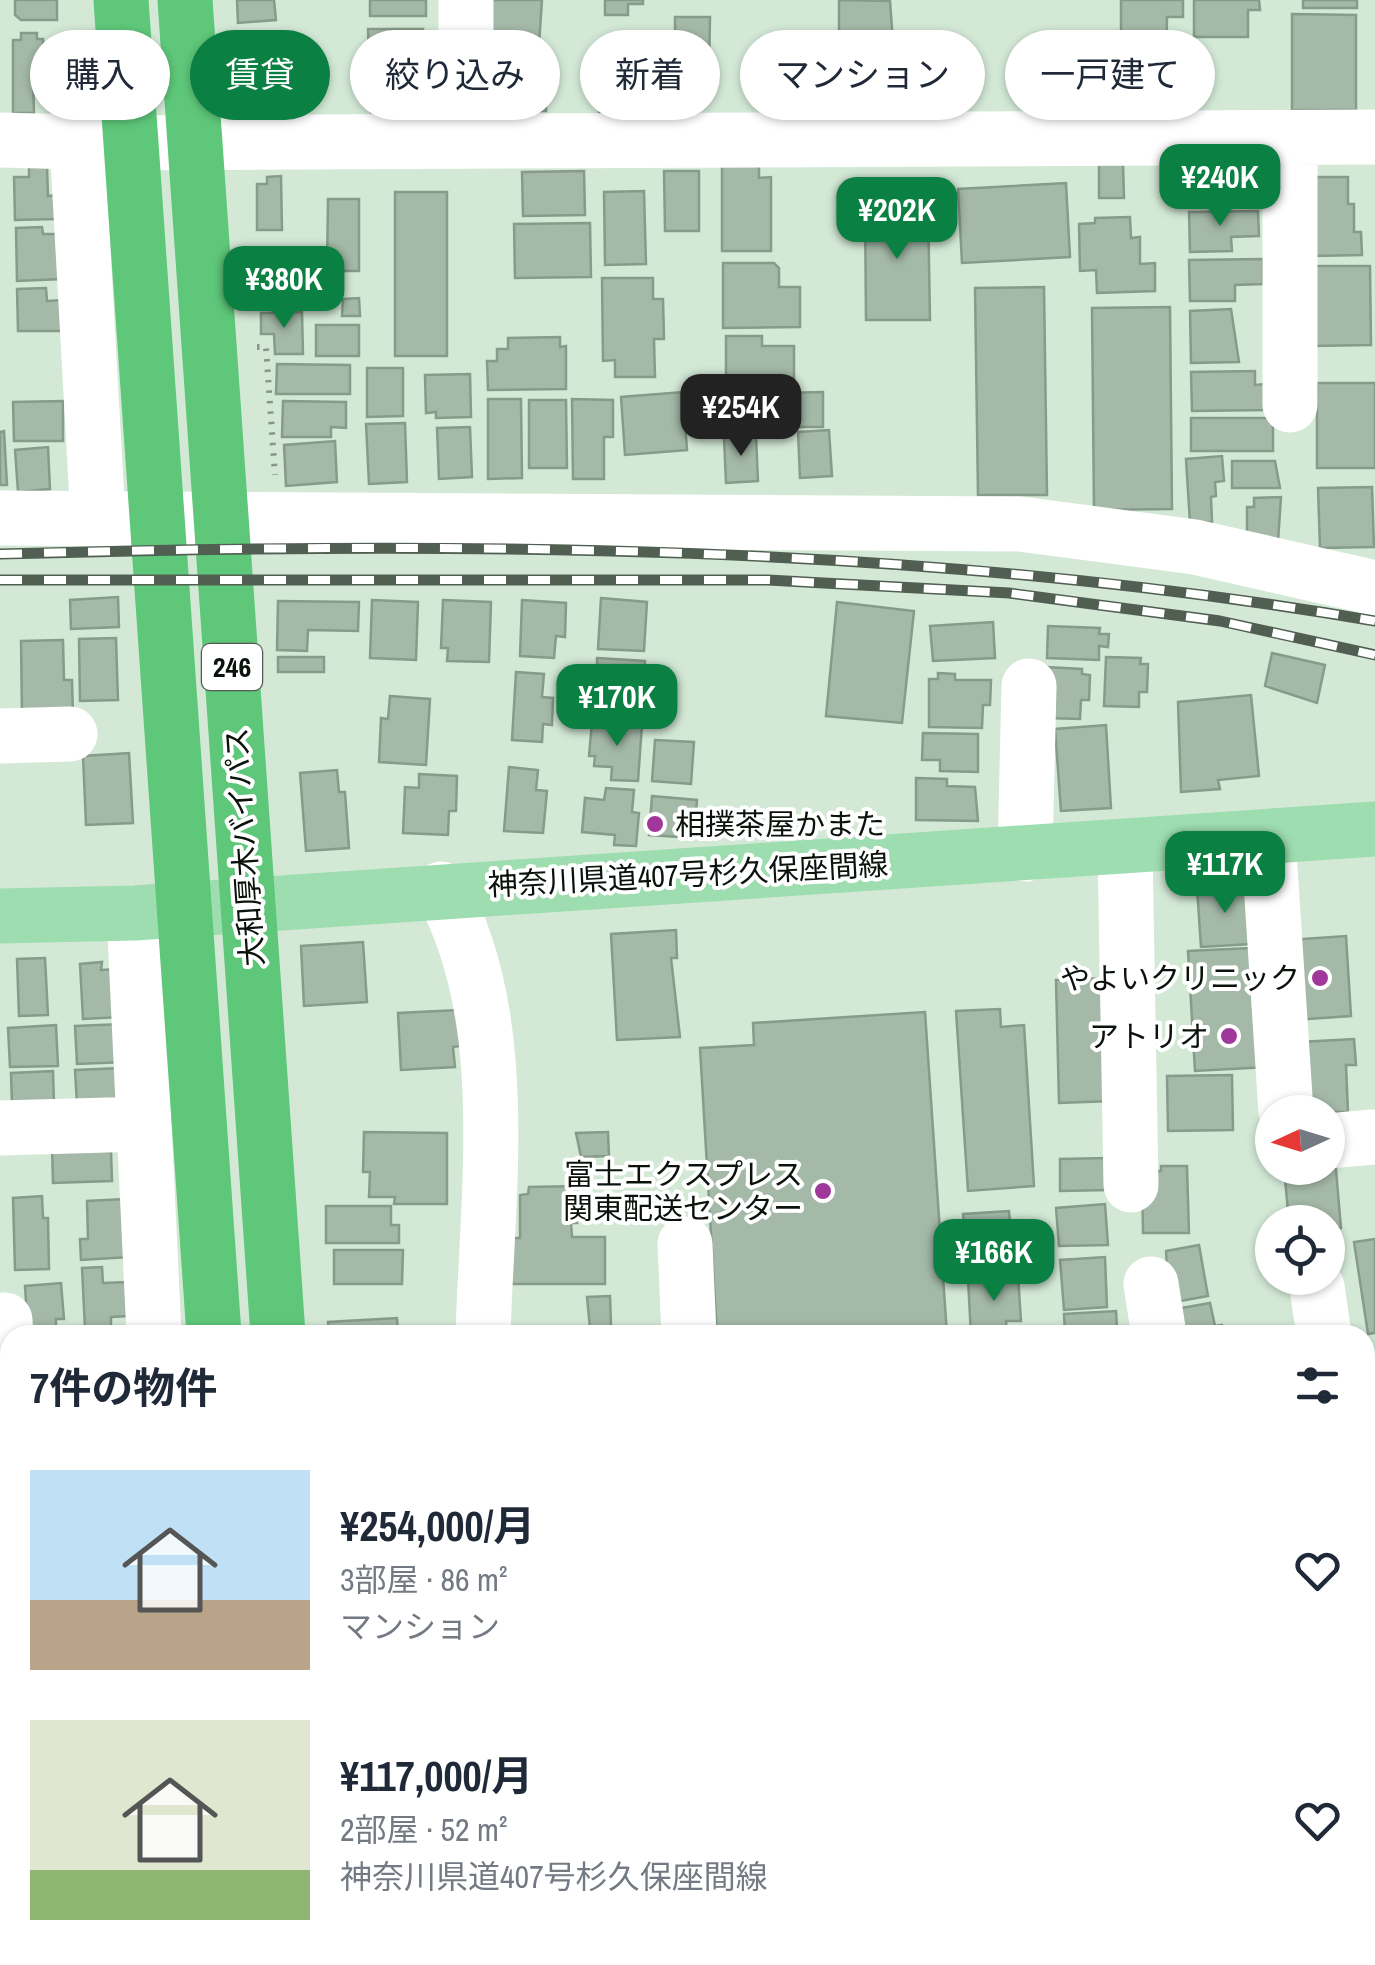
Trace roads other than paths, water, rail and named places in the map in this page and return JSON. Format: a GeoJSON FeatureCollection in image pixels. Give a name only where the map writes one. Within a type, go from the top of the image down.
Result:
{"type":"FeatureCollection","features":[{"type":"Feature","properties":{"kind":"highway","name":"246"},"geometry":{"type":"LineString","coordinates":[[121,0],[213,1325]]}},
{"type":"Feature","properties":{"kind":"highway","name":"大和厚木バイパス"},"geometry":{"type":"LineString","coordinates":[[185,0],[277,1325]]}},
{"type":"Feature","properties":{"kind":"main road","name":"神奈川県道407号杉久保座間線"},"geometry":{"type":"LineString","coordinates":[[0,916],[134,913],[441,889],[1125,849],[1375,829]]}},
{"type":"Feature","properties":{"kind":"street"},"geometry":{"type":"LineString","coordinates":[[466,0],[466,140]]}},
{"type":"Feature","properties":{"kind":"street"},"geometry":{"type":"LineString","coordinates":[[0,140],[1375,137]]}},
{"type":"Feature","properties":{"kind":"street"},"geometry":{"type":"LineString","coordinates":[[1290,138],[1290,404]]}},
{"type":"Feature","properties":{"kind":"street"},"geometry":{"type":"LineString","coordinates":[[77,142],[98,519]]}},
{"type":"Feature","properties":{"kind":"street"},"geometry":{"type":"LineString","coordinates":[[0,518],[1020,524],[1196,547],[1375,588]]}},
{"type":"Feature","properties":{"kind":"street"},"geometry":{"type":"LineString","coordinates":[[1026,854],[1029,686]]}},
{"type":"Feature","properties":{"kind":"street"},"geometry":{"type":"LineString","coordinates":[[0,736],[70,734]]}},
{"type":"Feature","properties":{"kind":"street"},"geometry":{"type":"LineString","coordinates":[[1268,838],[1285,1095]]}},
{"type":"Feature","properties":{"kind":"street"},"geometry":{"type":"LineString","coordinates":[[1125,849],[1131,1185]]}},
{"type":"Feature","properties":{"kind":"street"},"geometry":{"type":"LineString","coordinates":[[441,889],[457,918],[486,1026],[483,1325]]}},
{"type":"Feature","properties":{"kind":"street"},"geometry":{"type":"LineString","coordinates":[[134,913],[154,1325]]}},
{"type":"Feature","properties":{"kind":"street"},"geometry":{"type":"LineString","coordinates":[[0,1128],[144,1124]]}},
{"type":"Feature","properties":{"kind":"street"},"geometry":{"type":"LineString","coordinates":[[685,1244],[689,1325]]}},
{"type":"Feature","properties":{"kind":"street"},"geometry":{"type":"LineString","coordinates":[[5,1320],[5,1325]]}},
{"type":"Feature","properties":{"kind":"railway"},"geometry":{"type":"LineString","coordinates":[[0,554],[346,548],[690,553],[1033,576],[1204,595],[1375,621]]}},
{"type":"Feature","properties":{"kind":"railway"},"geometry":{"type":"LineString","coordinates":[[0,580],[768,580],[1009,593],[1220,621],[1375,655]]}},
{"type":"Feature","properties":{"kind":"place","name":"相撲茶屋かまた"},"geometry":{"type":"Point","coordinates":[655,824]}},
{"type":"Feature","properties":{"kind":"place","name":"やよいクリニック"},"geometry":{"type":"Point","coordinates":[1320,978]}},
{"type":"Feature","properties":{"kind":"place","name":"アトリオ"},"geometry":{"type":"Point","coordinates":[1229,1036]}},
{"type":"Feature","properties":{"kind":"place","name":"富士エクスプレス 関東配送センター"},"geometry":{"type":"Point","coordinates":[823,1191]}}]}
